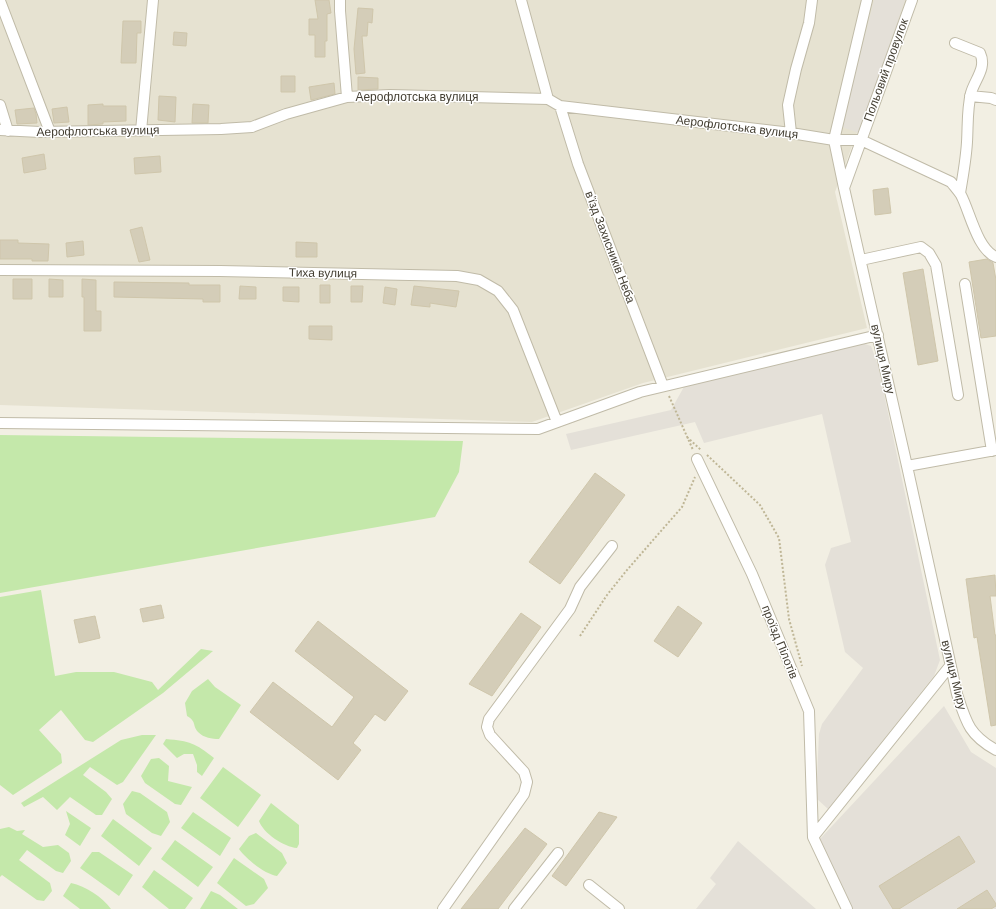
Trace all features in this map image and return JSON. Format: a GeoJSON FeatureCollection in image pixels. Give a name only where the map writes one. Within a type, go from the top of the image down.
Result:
{"type":"FeatureCollection","features":[{"type":"Feature","properties":{"kind":"street"},"geometry":{"type":"LineString","coordinates":[[141,131],[153,0]]}},
{"type":"Feature","properties":{"kind":"street"},"geometry":{"type":"LineString","coordinates":[[340,0],[347,97]]}},
{"type":"Feature","properties":{"kind":"street"},"geometry":{"type":"LineString","coordinates":[[521,0],[548,99]]}},
{"type":"Feature","properties":{"kind":"street"},"geometry":{"type":"LineString","coordinates":[[791,133],[788,105],[809,22],[812,0]]}},
{"type":"Feature","properties":{"kind":"street"},"geometry":{"type":"LineString","coordinates":[[834,140],[867,0]]}},
{"type":"Feature","properties":{"kind":"street","name":"Польовий провулок"},"geometry":{"type":"LineString","coordinates":[[861,140],[912,0]]}},
{"type":"Feature","properties":{"kind":"street"},"geometry":{"type":"LineString","coordinates":[[0,1],[50,132]]}},
{"type":"Feature","properties":{"kind":"street"},"geometry":{"type":"LineString","coordinates":[[955,43],[980,53],[982,58],[982,69],[973,87],[968,107],[967,143],[960,194]]}},
{"type":"Feature","properties":{"kind":"street","name":"Аерофлотська вулиця"},"geometry":{"type":"LineString","coordinates":[[4,130],[50,132],[141,131],[252,127],[286,114],[347,97],[390,95],[548,99],[560,106],[791,133],[834,140],[861,140]]}},
{"type":"Feature","properties":{"kind":"street"},"geometry":{"type":"LineString","coordinates":[[970,96],[996,100]]}},
{"type":"Feature","properties":{"kind":"street"},"geometry":{"type":"LineString","coordinates":[[0,105],[4,130]]}},
{"type":"Feature","properties":{"kind":"street","name":"в'їзд Захисників Неба"},"geometry":{"type":"LineString","coordinates":[[560,106],[578,164],[663,386]]}},
{"type":"Feature","properties":{"kind":"street","name":"вулиця Миру"},"geometry":{"type":"LineString","coordinates":[[834,140],[957,694],[969,727],[984,743],[996,750]]}},
{"type":"Feature","properties":{"kind":"street"},"geometry":{"type":"LineString","coordinates":[[844,188],[861,140],[951,182],[960,194],[984,248],[996,257]]}},
{"type":"Feature","properties":{"kind":"street"},"geometry":{"type":"LineString","coordinates":[[861,260],[921,248],[929,253],[936,265],[958,395]]}},
{"type":"Feature","properties":{"kind":"street","name":"Тиха вулиця"},"geometry":{"type":"LineString","coordinates":[[0,270],[220,271],[457,276],[479,280],[498,290],[514,310],[557,422]]}},
{"type":"Feature","properties":{"kind":"street"},"geometry":{"type":"LineString","coordinates":[[907,466],[994,450],[964,284]]}},
{"type":"Feature","properties":{"kind":"street"},"geometry":{"type":"LineString","coordinates":[[0,423],[538,429],[640,392],[878,335]]}},
{"type":"Feature","properties":{"kind":"street","name":"проїзд Пілотів"},"geometry":{"type":"LineString","coordinates":[[697,459],[752,574],[809,711],[813,837],[847,909]]}},
{"type":"Feature","properties":{"kind":"street"},"geometry":{"type":"LineString","coordinates":[[443,909],[524,794],[527,782],[524,772],[490,735],[486,727],[489,719],[570,609],[580,587],[612,546]]}},
{"type":"Feature","properties":{"kind":"street"},"geometry":{"type":"LineString","coordinates":[[813,837],[950,666]]}},
{"type":"Feature","properties":{"kind":"street"},"geometry":{"type":"LineString","coordinates":[[514,909],[558,853]]}},
{"type":"Feature","properties":{"kind":"street"},"geometry":{"type":"LineString","coordinates":[[589,885],[619,909]]}},
{"type":"Feature","properties":{"kind":"path"},"geometry":{"type":"LineString","coordinates":[[663,386],[670,398],[697,459]]}},
{"type":"Feature","properties":{"kind":"path"},"geometry":{"type":"LineString","coordinates":[[687,437],[760,505],[779,538],[789,619],[803,671]]}},
{"type":"Feature","properties":{"kind":"path"},"geometry":{"type":"LineString","coordinates":[[580,636],[607,594],[682,508],[696,476]]}},
{"type":"Feature","properties":{"kind":"shaded area"},"geometry":{"type":"Polygon","coordinates":[[[0,0],[906,0],[835,192],[867,328],[643,383],[532,422],[0,405],[0,0]]]}},
{"type":"Feature","properties":{"kind":"shaded area"},"geometry":{"type":"Polygon","coordinates":[[[874,0],[905,0],[859,133],[842,127],[874,0]]]}},
{"type":"Feature","properties":{"kind":"shaded area"},"geometry":{"type":"Polygon","coordinates":[[[862,343],[871,346],[878,365],[940,660],[934,676],[828,809],[816,798],[819,734],[822,724],[863,668],[845,652],[825,565],[831,548],[851,542],[822,414],[704,443],[695,422],[571,450],[566,434],[671,410],[685,385],[862,343]]]}},
{"type":"Feature","properties":{"kind":"shaded area"},"geometry":{"type":"Polygon","coordinates":[[[944,706],[971,752],[996,768],[996,909],[851,909],[819,840],[944,706]]]}},
{"type":"Feature","properties":{"kind":"shaded area"},"geometry":{"type":"Polygon","coordinates":[[[738,841],[816,909],[696,909],[716,884],[710,878],[738,841]]]}},
{"type":"Feature","properties":{"kind":"green space"},"geometry":{"type":"Polygon","coordinates":[[[0,435],[463,441],[459,472],[435,517],[0,593],[0,435]]]}},
{"type":"Feature","properties":{"kind":"green space"},"geometry":{"type":"Polygon","coordinates":[[[41,590],[55,676],[76,672],[114,672],[152,682],[158,690],[201,649],[213,651],[163,693],[93,742],[85,740],[61,710],[39,730],[61,754],[62,763],[13,795],[0,785],[0,597],[41,590]]]}},
{"type":"Feature","properties":{"kind":"green space"},"geometry":{"type":"Polygon","coordinates":[[[208,679],[215,687],[241,705],[219,739],[208,738],[200,734],[196,730],[192,720],[187,716],[185,703],[192,691],[208,679]]]}},
{"type":"Feature","properties":{"kind":"green space"},"geometry":{"type":"Polygon","coordinates":[[[142,735],[156,735],[123,782],[117,785],[90,767],[83,775],[106,792],[112,799],[102,815],[96,815],[70,797],[57,810],[43,797],[24,807],[21,803],[121,740],[142,735]]]}},
{"type":"Feature","properties":{"kind":"green space"},"geometry":{"type":"Polygon","coordinates":[[[166,739],[187,742],[202,749],[214,758],[202,776],[197,772],[197,765],[193,754],[184,754],[177,758],[163,744],[166,739]]]}},
{"type":"Feature","properties":{"kind":"green space"},"geometry":{"type":"Polygon","coordinates":[[[159,758],[169,766],[168,781],[192,787],[181,805],[175,804],[145,783],[141,776],[151,759],[159,758]]]}},
{"type":"Feature","properties":{"kind":"green space"},"geometry":{"type":"Polygon","coordinates":[[[223,767],[261,795],[238,827],[200,798],[223,767]]]}},
{"type":"Feature","properties":{"kind":"green space"},"geometry":{"type":"Polygon","coordinates":[[[132,791],[140,793],[167,812],[170,822],[161,836],[152,833],[126,814],[123,804],[132,791]]]}},
{"type":"Feature","properties":{"kind":"green space"},"geometry":{"type":"Polygon","coordinates":[[[271,803],[299,825],[299,844],[297,848],[286,845],[275,839],[261,826],[259,821],[271,803]]]}},
{"type":"Feature","properties":{"kind":"green space"},"geometry":{"type":"Polygon","coordinates":[[[66,811],[91,828],[80,846],[65,835],[70,824],[66,811]]]}},
{"type":"Feature","properties":{"kind":"green space"},"geometry":{"type":"Polygon","coordinates":[[[193,812],[231,838],[220,856],[181,828],[193,812]]]}},
{"type":"Feature","properties":{"kind":"green space"},"geometry":{"type":"Polygon","coordinates":[[[113,819],[152,848],[139,866],[101,836],[113,819]]]}},
{"type":"Feature","properties":{"kind":"green space"},"geometry":{"type":"Polygon","coordinates":[[[9,827],[17,831],[25,830],[22,834],[43,847],[58,845],[69,853],[71,861],[63,873],[56,871],[27,850],[19,860],[50,883],[52,891],[44,901],[37,900],[2,875],[0,877],[0,829],[9,827]]]}},
{"type":"Feature","properties":{"kind":"green space"},"geometry":{"type":"Polygon","coordinates":[[[256,833],[282,853],[287,863],[277,876],[272,875],[256,866],[239,849],[249,836],[256,833]]]}},
{"type":"Feature","properties":{"kind":"green space"},"geometry":{"type":"Polygon","coordinates":[[[175,840],[213,867],[198,887],[161,859],[175,840]]]}},
{"type":"Feature","properties":{"kind":"green space"},"geometry":{"type":"Polygon","coordinates":[[[92,852],[99,852],[133,875],[119,896],[80,868],[92,852]]]}},
{"type":"Feature","properties":{"kind":"green space"},"geometry":{"type":"Polygon","coordinates":[[[234,858],[264,879],[268,888],[254,904],[246,906],[217,883],[234,858]]]}},
{"type":"Feature","properties":{"kind":"green space"},"geometry":{"type":"Polygon","coordinates":[[[154,870],[193,898],[185,909],[169,909],[142,887],[154,870]]]}},
{"type":"Feature","properties":{"kind":"green space"},"geometry":{"type":"Polygon","coordinates":[[[71,883],[77,884],[93,893],[103,900],[111,909],[80,909],[63,896],[71,883]]]}},
{"type":"Feature","properties":{"kind":"green space"},"geometry":{"type":"Polygon","coordinates":[[[211,891],[220,895],[238,909],[200,909],[211,891]]]}},
{"type":"Feature","properties":{"kind":"building"},"geometry":{"type":"Polygon","coordinates":[[[315,0],[329,0],[331,13],[327,14],[327,41],[325,41],[325,57],[315,57],[315,35],[309,35],[309,19],[318,19],[315,0]]]}},
{"type":"Feature","properties":{"kind":"building"},"geometry":{"type":"Polygon","coordinates":[[[358,8],[373,9],[372,23],[368,22],[367,36],[362,36],[365,73],[356,74],[354,49],[358,8]]]}},
{"type":"Feature","properties":{"kind":"building"},"geometry":{"type":"Polygon","coordinates":[[[123,21],[141,21],[141,33],[137,33],[136,63],[121,63],[123,21]]]}},
{"type":"Feature","properties":{"kind":"building"},"geometry":{"type":"Polygon","coordinates":[[[174,32],[187,33],[186,46],[173,45],[174,32]]]}},
{"type":"Feature","properties":{"kind":"building"},"geometry":{"type":"Polygon","coordinates":[[[281,76],[295,76],[295,92],[281,92],[281,76]]]}},
{"type":"Feature","properties":{"kind":"building"},"geometry":{"type":"Polygon","coordinates":[[[358,77],[378,78],[378,89],[358,90],[358,77]]]}},
{"type":"Feature","properties":{"kind":"building"},"geometry":{"type":"Polygon","coordinates":[[[334,83],[335,94],[311,100],[309,87],[334,83]]]}},
{"type":"Feature","properties":{"kind":"building"},"geometry":{"type":"Polygon","coordinates":[[[159,96],[176,97],[175,122],[158,120],[159,96]]]}},
{"type":"Feature","properties":{"kind":"building"},"geometry":{"type":"Polygon","coordinates":[[[103,104],[103,106],[126,106],[126,121],[103,122],[103,124],[88,125],[88,105],[103,104]]]}},
{"type":"Feature","properties":{"kind":"building"},"geometry":{"type":"Polygon","coordinates":[[[193,104],[209,105],[208,123],[192,123],[193,104]]]}},
{"type":"Feature","properties":{"kind":"building"},"geometry":{"type":"Polygon","coordinates":[[[67,107],[69,122],[54,123],[52,109],[67,107]]]}},
{"type":"Feature","properties":{"kind":"building"},"geometry":{"type":"Polygon","coordinates":[[[34,108],[37,123],[17,124],[15,110],[34,108]]]}},
{"type":"Feature","properties":{"kind":"building"},"geometry":{"type":"Polygon","coordinates":[[[44,154],[46,169],[24,173],[22,158],[44,154]]]}},
{"type":"Feature","properties":{"kind":"building"},"geometry":{"type":"Polygon","coordinates":[[[160,156],[161,172],[135,174],[134,158],[160,156]]]}},
{"type":"Feature","properties":{"kind":"building"},"geometry":{"type":"Polygon","coordinates":[[[888,188],[891,213],[875,215],[873,190],[888,188]]]}},
{"type":"Feature","properties":{"kind":"building"},"geometry":{"type":"Polygon","coordinates":[[[142,227],[150,260],[139,262],[130,230],[142,227]]]}},
{"type":"Feature","properties":{"kind":"building"},"geometry":{"type":"Polygon","coordinates":[[[0,240],[18,240],[18,243],[49,244],[48,261],[32,261],[32,259],[0,259],[0,240]]]}},
{"type":"Feature","properties":{"kind":"building"},"geometry":{"type":"Polygon","coordinates":[[[83,241],[84,255],[67,257],[66,243],[83,241]]]}},
{"type":"Feature","properties":{"kind":"building"},"geometry":{"type":"Polygon","coordinates":[[[296,242],[317,243],[317,257],[296,257],[296,242]]]}},
{"type":"Feature","properties":{"kind":"building"},"geometry":{"type":"Polygon","coordinates":[[[987,259],[993,263],[996,280],[996,336],[981,338],[969,262],[987,259]]]}},
{"type":"Feature","properties":{"kind":"building"},"geometry":{"type":"Polygon","coordinates":[[[923,269],[938,361],[918,365],[903,273],[923,269]]]}},
{"type":"Feature","properties":{"kind":"building"},"geometry":{"type":"Polygon","coordinates":[[[13,279],[32,279],[32,299],[13,299],[13,279]]]}},
{"type":"Feature","properties":{"kind":"building"},"geometry":{"type":"Polygon","coordinates":[[[49,279],[63,280],[63,297],[49,297],[49,279]]]}},
{"type":"Feature","properties":{"kind":"building"},"geometry":{"type":"Polygon","coordinates":[[[82,279],[96,280],[96,311],[101,311],[101,331],[84,331],[84,297],[82,297],[82,279]]]}},
{"type":"Feature","properties":{"kind":"building"},"geometry":{"type":"Polygon","coordinates":[[[114,282],[220,285],[220,302],[203,302],[203,299],[114,297],[114,282]]]}},
{"type":"Feature","properties":{"kind":"building"},"geometry":{"type":"Polygon","coordinates":[[[320,285],[330,285],[330,303],[320,303],[320,285]]]}},
{"type":"Feature","properties":{"kind":"building"},"geometry":{"type":"Polygon","coordinates":[[[240,286],[256,287],[256,299],[239,299],[240,286]]]}},
{"type":"Feature","properties":{"kind":"building"},"geometry":{"type":"Polygon","coordinates":[[[351,286],[363,286],[362,302],[351,302],[351,286]]]}},
{"type":"Feature","properties":{"kind":"building"},"geometry":{"type":"Polygon","coordinates":[[[414,286],[459,291],[456,307],[430,303],[430,307],[411,305],[414,286]]]}},
{"type":"Feature","properties":{"kind":"building"},"geometry":{"type":"Polygon","coordinates":[[[283,287],[299,287],[299,302],[283,301],[283,287]]]}},
{"type":"Feature","properties":{"kind":"building"},"geometry":{"type":"Polygon","coordinates":[[[385,287],[397,289],[395,305],[383,303],[385,287]]]}},
{"type":"Feature","properties":{"kind":"building"},"geometry":{"type":"Polygon","coordinates":[[[309,326],[332,326],[332,340],[309,339],[309,326]]]}},
{"type":"Feature","properties":{"kind":"building"},"geometry":{"type":"Polygon","coordinates":[[[595,473],[625,495],[560,584],[529,562],[595,473]]]}},
{"type":"Feature","properties":{"kind":"building"},"geometry":{"type":"Polygon","coordinates":[[[995,575],[996,596],[990,596],[996,635],[996,725],[991,726],[977,637],[974,638],[966,579],[995,575]]]}},
{"type":"Feature","properties":{"kind":"building"},"geometry":{"type":"Polygon","coordinates":[[[161,605],[164,618],[143,622],[140,609],[161,605]]]}},
{"type":"Feature","properties":{"kind":"building"},"geometry":{"type":"Polygon","coordinates":[[[678,606],[702,623],[678,657],[654,641],[678,606]]]}},
{"type":"Feature","properties":{"kind":"building"},"geometry":{"type":"Polygon","coordinates":[[[521,613],[541,627],[492,696],[469,684],[521,613]]]}},
{"type":"Feature","properties":{"kind":"building"},"geometry":{"type":"Polygon","coordinates":[[[95,616],[100,638],[79,643],[74,620],[95,616]]]}},
{"type":"Feature","properties":{"kind":"building"},"geometry":{"type":"Polygon","coordinates":[[[318,621],[408,691],[385,721],[375,714],[353,743],[361,750],[338,780],[250,712],[273,682],[332,727],[354,697],[295,651],[318,621]]]}},
{"type":"Feature","properties":{"kind":"building"},"geometry":{"type":"Polygon","coordinates":[[[599,812],[617,817],[566,886],[552,876],[599,812]]]}},
{"type":"Feature","properties":{"kind":"building"},"geometry":{"type":"Polygon","coordinates":[[[525,828],[547,844],[498,909],[461,909],[525,828]]]}},
{"type":"Feature","properties":{"kind":"building"},"geometry":{"type":"Polygon","coordinates":[[[959,836],[975,862],[899,909],[893,909],[879,886],[959,836]]]}},
{"type":"Feature","properties":{"kind":"building"},"geometry":{"type":"Polygon","coordinates":[[[987,890],[996,906],[991,909],[957,909],[987,890]]]}}]}
